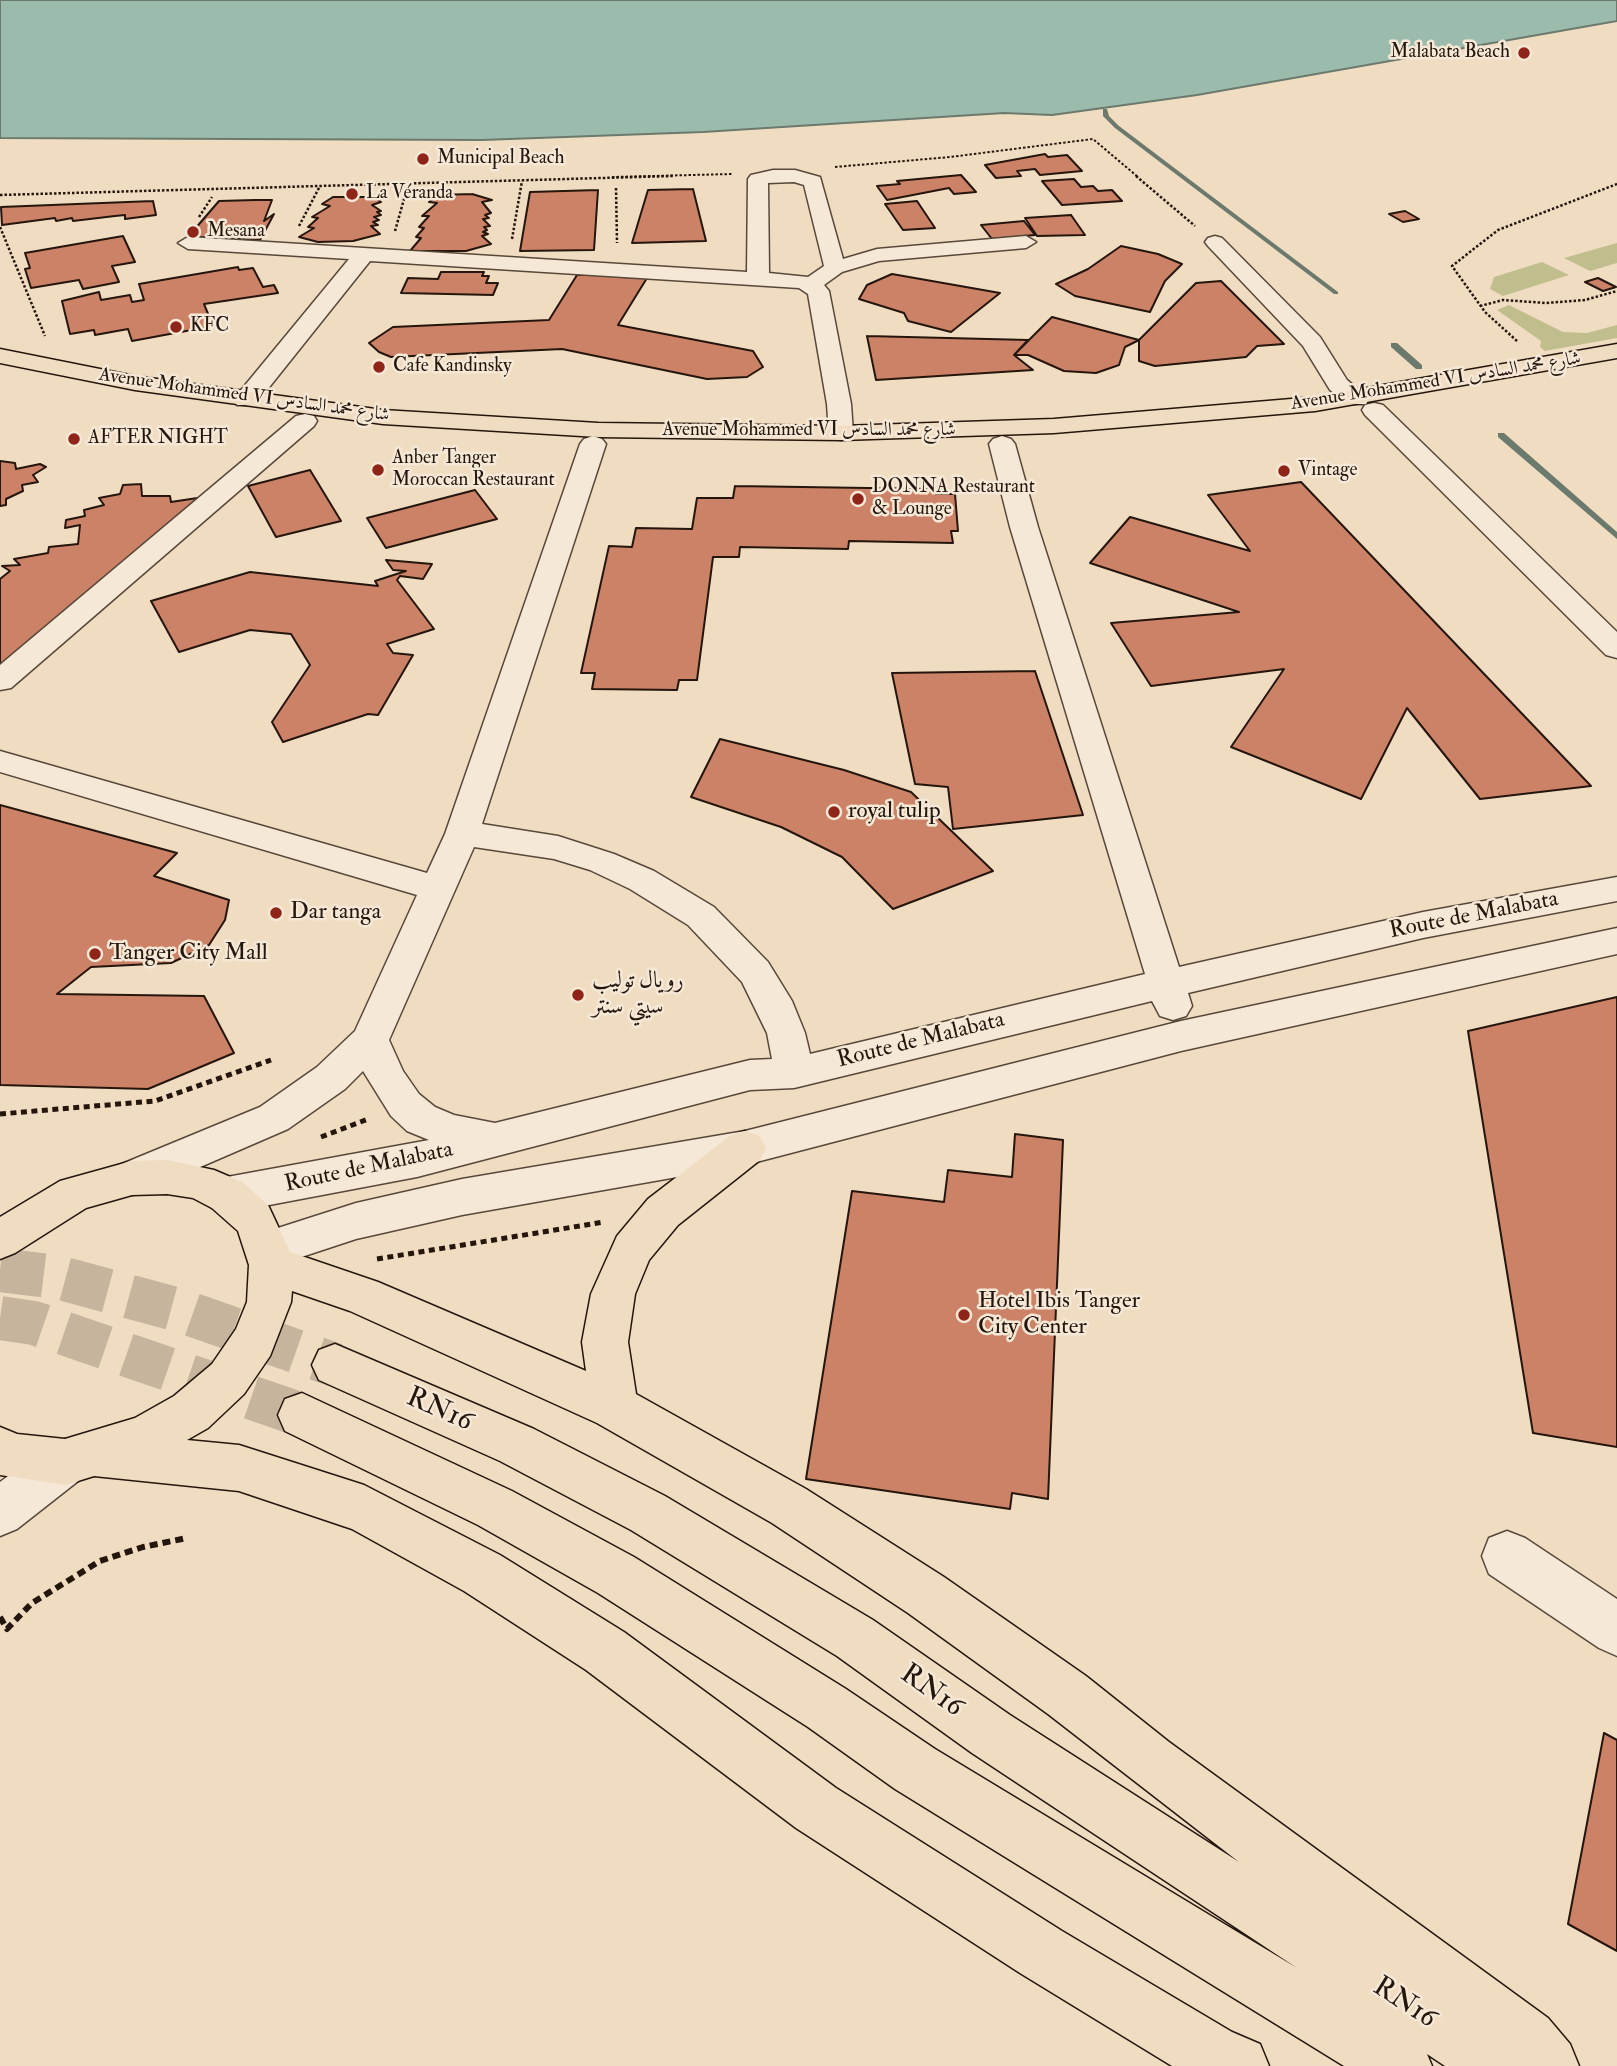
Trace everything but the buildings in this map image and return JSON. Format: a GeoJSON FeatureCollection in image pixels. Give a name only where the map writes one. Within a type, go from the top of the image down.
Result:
{"type":"FeatureCollection","features":[{"type":"Feature","properties":{"kind":"main road","name":"Avenue Mohammed VI شارع محمد السادس"},"geometry":{"type":"LineString","coordinates":[[0,371],[118,395],[305,421],[497,439],[593,444],[843,448],[1002,444],[1242,429],[1378,402],[1534,365],[1617,351]]}},
{"type":"Feature","properties":{"kind":"main road","name":"Avenue Mohammed VI شارع محمد السادس"},"geometry":{"type":"LineString","coordinates":[[0,356],[135,383],[246,400],[383,416],[547,428],[841,433],[982,430],[1378,402]]}},
{"type":"Feature","properties":{"kind":"main road","name":"Avenue Mohammed VI شارع محمد السادس"},"geometry":{"type":"LineString","coordinates":[[1534,365],[1617,367]]}},
{"type":"Feature","properties":{"kind":"main road"},"geometry":{"type":"LineString","coordinates":[[614,1407],[605,1342],[613,1294],[632,1249],[663,1212],[745,1147]]}},
{"type":"Feature","properties":{"kind":"main road"},"geometry":{"type":"LineString","coordinates":[[0,1240],[48,1206],[75,1193],[132,1178],[167,1177],[199,1182],[227,1195],[253,1217],[270,1257],[269,1302],[254,1341],[228,1379],[191,1412],[146,1438],[81,1458]]}},
{"type":"Feature","properties":{"kind":"main road"},"geometry":{"type":"LineString","coordinates":[[0,1210],[48,1206]]}},
{"type":"Feature","properties":{"kind":"main road","name":"RN16"},"geometry":{"type":"LineString","coordinates":[[270,1257],[443,1330],[614,1407],[789,1506],[926,1595],[1067,1695],[1150,1761],[1504,2023],[1526,2040],[1548,2066]]}},
{"type":"Feature","properties":{"kind":"main road","name":"RN16"},"geometry":{"type":"LineString","coordinates":[[335,1365],[517,1446],[648,1513],[855,1638],[991,1734],[1500,2066]]}},
{"type":"Feature","properties":{"kind":"main road"},"geometry":{"type":"LineString","coordinates":[[302,1415],[495,1508],[616,1575],[827,1708],[927,1776],[1401,2066]]}},
{"type":"Feature","properties":{"kind":"main road"},"geometry":{"type":"LineString","coordinates":[[0,1450],[10,1456],[239,1468],[364,1509],[471,1566],[605,1651],[816,1808],[1041,1952],[1210,2054],[1238,2066]]}},
{"type":"Feature","properties":{"kind":"street"},"geometry":{"type":"LineString","coordinates":[[758,276],[758,179],[772,176],[795,176],[813,181],[835,268]]}},
{"type":"Feature","properties":{"kind":"street"},"geometry":{"type":"LineString","coordinates":[[811,284],[835,268],[877,255],[1026,242]]}},
{"type":"Feature","properties":{"kind":"street"},"geometry":{"type":"LineString","coordinates":[[1215,242],[1312,342],[1338,384],[1378,402],[1617,649]]}},
{"type":"Feature","properties":{"kind":"street"},"geometry":{"type":"LineString","coordinates":[[188,243],[507,264],[758,276],[811,284],[818,291],[839,404],[841,433]]}},
{"type":"Feature","properties":{"kind":"street"},"geometry":{"type":"LineString","coordinates":[[246,400],[364,254]]}},
{"type":"Feature","properties":{"kind":"street"},"geometry":{"type":"LineString","coordinates":[[0,681],[305,421]]}},
{"type":"Feature","properties":{"kind":"street"},"geometry":{"type":"LineString","coordinates":[[132,1178],[274,1118],[331,1078],[370,1040],[462,834],[593,444]]}},
{"type":"Feature","properties":{"kind":"street"},"geometry":{"type":"LineString","coordinates":[[1002,444],[1024,527],[1181,1035]]}},
{"type":"Feature","properties":{"kind":"street"},"geometry":{"type":"LineString","coordinates":[[0,761],[439,889]]}},
{"type":"Feature","properties":{"kind":"street"},"geometry":{"type":"LineString","coordinates":[[462,834],[506,838],[558,848],[602,862],[642,880],[701,916],[755,972],[773,1001],[786,1032],[794,1073]]}},
{"type":"Feature","properties":{"kind":"street","name":"Route de Malabata"},"geometry":{"type":"LineString","coordinates":[[227,1195],[333,1178],[498,1140],[750,1075],[794,1073],[1167,983],[1423,925],[1617,889]]}},
{"type":"Feature","properties":{"kind":"street","name":"Route de Malabata"},"geometry":{"type":"LineString","coordinates":[[270,1257],[356,1221],[462,1197],[745,1147],[1121,1054],[1181,1035],[1617,941]]}},
{"type":"Feature","properties":{"kind":"street"},"geometry":{"type":"LineString","coordinates":[[370,1040],[386,1078],[405,1105],[421,1119],[450,1130],[498,1140]]}},
{"type":"Feature","properties":{"kind":"street"},"geometry":{"type":"LineString","coordinates":[[0,1512],[81,1458]]}},
{"type":"Feature","properties":{"kind":"street"},"geometry":{"type":"LineString","coordinates":[[1507,1556],[1617,1630]]}},
{"type":"Feature","properties":{"kind":"path"},"geometry":{"type":"LineString","coordinates":[[831,167],[950,157],[1093,139],[1215,242]]}},
{"type":"Feature","properties":{"kind":"path"},"geometry":{"type":"LineString","coordinates":[[0,195],[743,173]]}},
{"type":"Feature","properties":{"kind":"path"},"geometry":{"type":"LineString","coordinates":[[507,264],[522,181]]}},
{"type":"Feature","properties":{"kind":"path"},"geometry":{"type":"LineString","coordinates":[[1534,365],[1480,306],[1452,265],[1498,230],[1617,184]]}},
{"type":"Feature","properties":{"kind":"path"},"geometry":{"type":"LineString","coordinates":[[388,256],[408,185]]}},
{"type":"Feature","properties":{"kind":"path"},"geometry":{"type":"LineString","coordinates":[[287,250],[320,186]]}},
{"type":"Feature","properties":{"kind":"path"},"geometry":{"type":"LineString","coordinates":[[616,188],[617,252],[631,271]]}},
{"type":"Feature","properties":{"kind":"path"},"geometry":{"type":"LineString","coordinates":[[0,227],[48,344]]}},
{"type":"Feature","properties":{"kind":"path"},"geometry":{"type":"LineString","coordinates":[[1480,306],[1503,300],[1546,303],[1586,300],[1617,291]]}},
{"type":"Feature","properties":{"kind":"path"},"geometry":{"type":"LineString","coordinates":[[0,1114],[155,1101],[271,1059]]}},
{"type":"Feature","properties":{"kind":"path"},"geometry":{"type":"LineString","coordinates":[[313,1140],[405,1105]]}},
{"type":"Feature","properties":{"kind":"path"},"geometry":{"type":"LineString","coordinates":[[376,1259],[663,1212]]}},
{"type":"Feature","properties":{"kind":"path"},"geometry":{"type":"LineString","coordinates":[[0,1617],[7,1629],[32,1603],[100,1560],[187,1538]]}},
{"type":"Feature","properties":{"kind":"shaded area"},"geometry":{"type":"Polygon","coordinates":[[[0,0],[1617,0],[1617,21],[1197,95],[1052,115],[1004,113],[703,132],[482,140],[0,138],[0,0]]]}},
{"type":"Feature","properties":{"kind":"shaded area"},"geometry":{"type":"Polygon","coordinates":[[[1617,243],[1617,263],[1590,271],[1564,258],[1617,243]]]}},
{"type":"Feature","properties":{"kind":"shaded area"},"geometry":{"type":"Polygon","coordinates":[[[1542,262],[1569,275],[1503,296],[1490,289],[1494,277],[1542,262]]]}},
{"type":"Feature","properties":{"kind":"shaded area"},"geometry":{"type":"Polygon","coordinates":[[[1509,305],[1563,332],[1587,333],[1617,325],[1617,338],[1545,351],[1540,347],[1541,341],[1497,310],[1509,305]]]}},
{"type":"Feature","properties":{"kind":"waterway"},"geometry":{"type":"LineString","coordinates":[[1105,110],[1106,116],[1117,127],[1336,293]]}},
{"type":"Feature","properties":{"kind":"waterway"},"geometry":{"type":"LineString","coordinates":[[1394,345],[1419,367]]}},
{"type":"Feature","properties":{"kind":"waterway"},"geometry":{"type":"LineString","coordinates":[[1501,435],[1617,536]]}},
{"type":"Feature","properties":{"kind":"tunnel"},"geometry":{"type":"LineString","coordinates":[[0,1270],[57,1277],[179,1310],[335,1365]]}},
{"type":"Feature","properties":{"kind":"tunnel"},"geometry":{"type":"LineString","coordinates":[[0,1318],[34,1323],[302,1415]]}},
{"type":"Feature","properties":{"kind":"place","name":"Malabata Beach"},"geometry":{"type":"Point","coordinates":[1524,53]}},
{"type":"Feature","properties":{"kind":"place","name":"Municipal Beach"},"geometry":{"type":"Point","coordinates":[423,159]}},
{"type":"Feature","properties":{"kind":"place","name":"La Véranda"},"geometry":{"type":"Point","coordinates":[352,194]}},
{"type":"Feature","properties":{"kind":"place","name":"Mesana"},"geometry":{"type":"Point","coordinates":[193,232]}},
{"type":"Feature","properties":{"kind":"place","name":"KFC"},"geometry":{"type":"Point","coordinates":[176,327]}},
{"type":"Feature","properties":{"kind":"place","name":"Cafe Kandinsky"},"geometry":{"type":"Point","coordinates":[379,367]}},
{"type":"Feature","properties":{"kind":"place","name":"AFTER NIGHT"},"geometry":{"type":"Point","coordinates":[74,439]}},
{"type":"Feature","properties":{"kind":"place","name":"Anber Tanger Moroccan Restaurant"},"geometry":{"type":"Point","coordinates":[378,470]}},
{"type":"Feature","properties":{"kind":"place","name":"Vintage"},"geometry":{"type":"Point","coordinates":[1284,471]}},
{"type":"Feature","properties":{"kind":"place","name":"DONNA Restaurant & Lounge"},"geometry":{"type":"Point","coordinates":[858,499]}},
{"type":"Feature","properties":{"kind":"place","name":"royal tulip"},"geometry":{"type":"Point","coordinates":[834,812]}},
{"type":"Feature","properties":{"kind":"place","name":"Dar tanga"},"geometry":{"type":"Point","coordinates":[276,913]}},
{"type":"Feature","properties":{"kind":"place","name":"Tanger City Mall"},"geometry":{"type":"Point","coordinates":[95,954]}},
{"type":"Feature","properties":{"kind":"place","name":"رويال توليب سيتي سنتر"},"geometry":{"type":"Point","coordinates":[578,995]}},
{"type":"Feature","properties":{"kind":"place","name":"Hotel Ibis Tanger City Center"},"geometry":{"type":"Point","coordinates":[964,1315]}}]}
